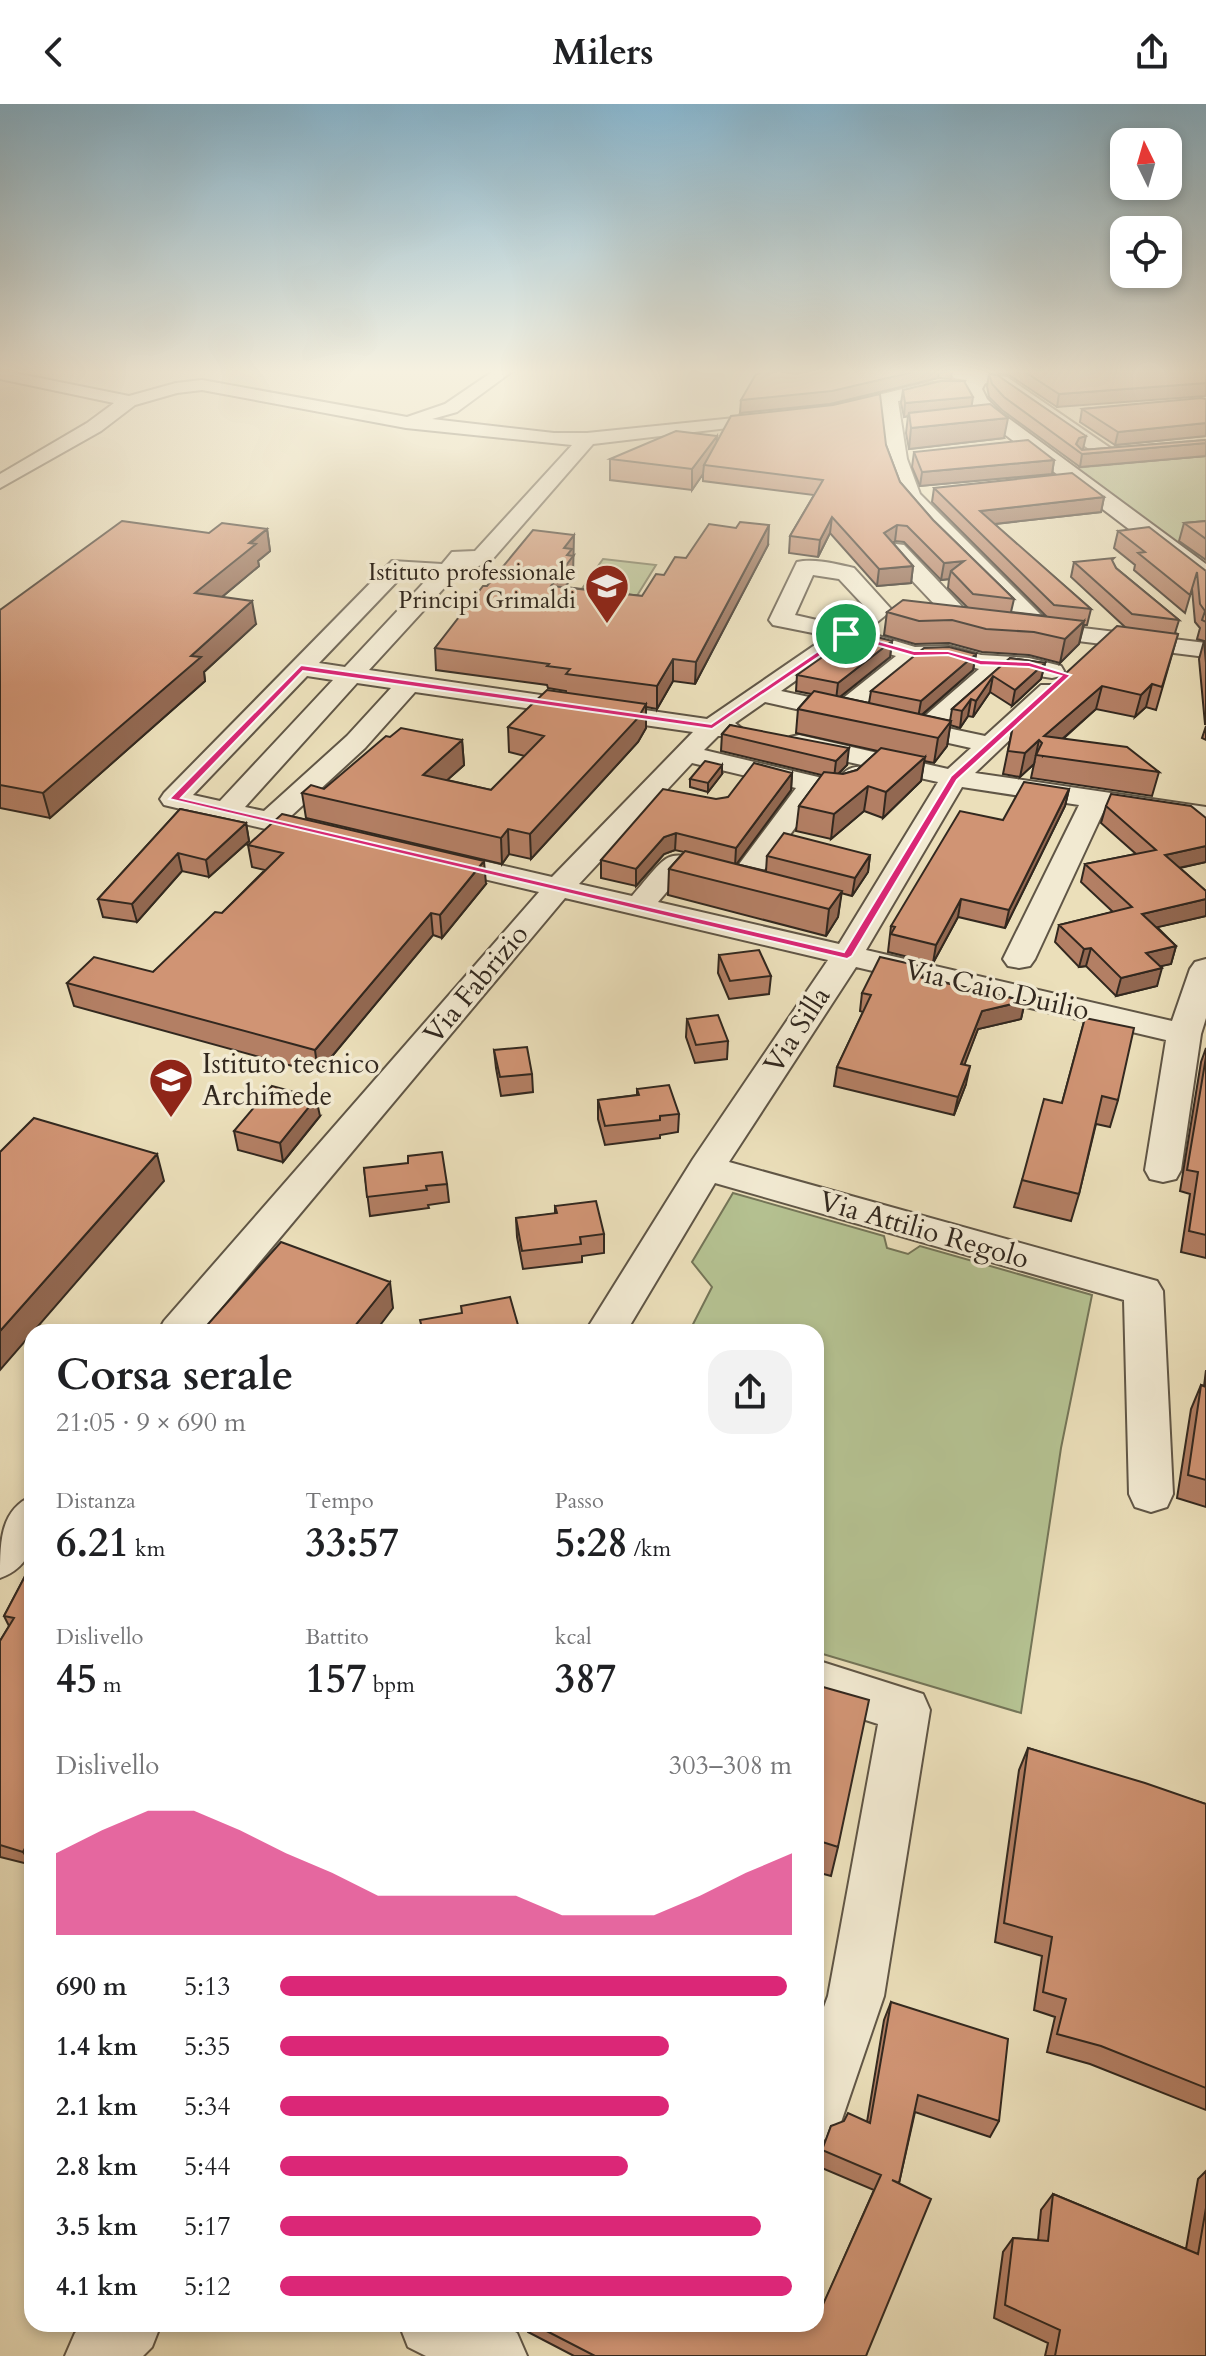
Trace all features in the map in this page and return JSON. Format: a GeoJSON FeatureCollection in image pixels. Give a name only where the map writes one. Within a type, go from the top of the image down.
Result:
{"type":"FeatureCollection","features":[{"type":"Feature","properties":{"kind":"street"},"geometry":{"type":"LineString","coordinates":[[226,811],[350,675],[543,475]]}},
{"type":"Feature","properties":{"kind":"street"},"geometry":{"type":"LineString","coordinates":[[907,475],[910,496],[940,530],[1043,631]]}},
{"type":"Feature","properties":{"kind":"street"},"geometry":{"type":"LineString","coordinates":[[1064,475],[1075,478],[1206,576]]}},
{"type":"Feature","properties":{"kind":"street"},"geometry":{"type":"LineString","coordinates":[[910,496],[940,493]]}},
{"type":"Feature","properties":{"kind":"street"},"geometry":{"type":"LineString","coordinates":[[896,550],[962,620]]}},
{"type":"Feature","properties":{"kind":"street"},"geometry":{"type":"LineString","coordinates":[[357,841],[174,799],[400,566],[464,560]]}},
{"type":"Feature","properties":{"kind":"street"},"geometry":{"type":"LineString","coordinates":[[914,654],[881,616],[846,573],[805,567],[781,620],[823,627],[881,616],[962,620],[1206,650]]}},
{"type":"Feature","properties":{"kind":"street"},"geometry":{"type":"LineString","coordinates":[[790,600],[820,603]]}},
{"type":"Feature","properties":{"kind":"street"},"geometry":{"type":"LineString","coordinates":[[1088,609],[1119,641]]}},
{"type":"Feature","properties":{"kind":"street","name":"Via Fabrizio"},"geometry":{"type":"LineString","coordinates":[[185,1324],[559,887],[664,793],[686,754],[712,727],[758,693],[881,616]]}},
{"type":"Feature","properties":{"kind":"street"},"geometry":{"type":"LineString","coordinates":[[1119,641],[1185,625]]}},
{"type":"Feature","properties":{"kind":"street","name":"Via Silla"},"geometry":{"type":"LineString","coordinates":[[610,1324],[706,1168],[847,956],[858,909],[886,865],[954,778],[1067,675],[1119,641]]}},
{"type":"Feature","properties":{"kind":"street"},"geometry":{"type":"LineString","coordinates":[[842,712],[914,654],[948,653],[980,662],[1029,665],[1067,675]]}},
{"type":"Feature","properties":{"kind":"street"},"geometry":{"type":"LineString","coordinates":[[924,730],[1001,663]]}},
{"type":"Feature","properties":{"kind":"street"},"geometry":{"type":"LineString","coordinates":[[301,668],[765,735],[954,778],[1206,815]]}},
{"type":"Feature","properties":{"kind":"street"},"geometry":{"type":"LineString","coordinates":[[283,824],[356,742],[398,682]]}},
{"type":"Feature","properties":{"kind":"street"},"geometry":{"type":"LineString","coordinates":[[758,693],[991,745]]}},
{"type":"Feature","properties":{"kind":"street"},"geometry":{"type":"LineString","coordinates":[[686,754],[841,790],[871,760]]}},
{"type":"Feature","properties":{"kind":"street"},"geometry":{"type":"LineString","coordinates":[[725,793],[744,768]]}},
{"type":"Feature","properties":{"kind":"street"},"geometry":{"type":"LineString","coordinates":[[743,879],[788,841],[813,784]]}},
{"type":"Feature","properties":{"kind":"street"},"geometry":{"type":"LineString","coordinates":[[1019,959],[1095,801]]}},
{"type":"Feature","properties":{"kind":"street","name":"Via Caio Duilio"},"geometry":{"type":"LineString","coordinates":[[404,852],[1184,1034]]}},
{"type":"Feature","properties":{"kind":"street"},"geometry":{"type":"LineString","coordinates":[[639,906],[676,862],[772,887]]}},
{"type":"Feature","properties":{"kind":"street"},"geometry":{"type":"LineString","coordinates":[[1163,1170],[1184,1034],[1206,969]]}},
{"type":"Feature","properties":{"kind":"street","name":"Via Attilio Regolo"},"geometry":{"type":"LineString","coordinates":[[706,1168],[1143,1291],[1151,1494]]}},
{"type":"Feature","properties":{"kind":"street"},"geometry":{"type":"LineString","coordinates":[[0,1558],[24,1526]]}},
{"type":"Feature","properties":{"kind":"street"},"geometry":{"type":"LineString","coordinates":[[824,1685],[905,1710],[856,1996],[824,2090]]}},
{"type":"Feature","properties":{"kind":"street"},"geometry":{"type":"LineString","coordinates":[[98,2356],[121,2332]]}},
{"type":"Feature","properties":{"kind":"street"},"geometry":{"type":"LineString","coordinates":[[447,2332],[494,2356]]}},
{"type":"Feature","properties":{"kind":"green space"},"geometry":{"type":"Polygon","coordinates":[[[1084,475],[1206,475],[1206,555],[1190,554],[1084,475]]]}},
{"type":"Feature","properties":{"kind":"green space"},"geometry":{"type":"Polygon","coordinates":[[[603,559],[656,565],[630,607],[574,600],[603,559]]]}},
{"type":"Feature","properties":{"kind":"green space"},"geometry":{"type":"Polygon","coordinates":[[[733,1193],[884,1236],[887,1248],[908,1254],[920,1246],[1092,1295],[1061,1448],[1021,1713],[824,1654],[824,1324],[693,1324],[712,1287],[692,1262],[733,1193]]]}},
{"type":"Feature","properties":{"kind":"building"},"geometry":{"type":"Polygon","coordinates":[[[784,475],[897,475],[933,520],[1014,599],[973,594],[951,571],[964,561],[944,563],[907,526],[897,525],[884,533],[913,566],[879,569],[832,517],[820,540],[790,536],[823,480],[784,475]]]}},
{"type":"Feature","properties":{"kind":"building"},"geometry":{"type":"Polygon","coordinates":[[[1075,475],[1104,497],[980,511],[1091,609],[1054,605],[934,488],[1075,475]]]}},
{"type":"Feature","properties":{"kind":"building"},"geometry":{"type":"Polygon","coordinates":[[[122,521],[209,533],[222,523],[267,529],[249,543],[256,544],[195,593],[252,601],[191,656],[201,657],[43,793],[0,785],[0,610],[122,521]]]}},
{"type":"Feature","properties":{"kind":"building"},"geometry":{"type":"Polygon","coordinates":[[[1206,521],[1206,539],[1184,523],[1206,521]]]}},
{"type":"Feature","properties":{"kind":"building"},"geometry":{"type":"Polygon","coordinates":[[[740,522],[769,525],[696,662],[673,659],[657,686],[566,674],[570,669],[547,666],[549,664],[435,648],[483,586],[487,586],[533,530],[574,535],[564,548],[572,549],[567,555],[573,556],[551,586],[642,596],[656,574],[664,575],[675,557],[686,558],[709,524],[736,528],[740,522]]]}},
{"type":"Feature","properties":{"kind":"building"},"geometry":{"type":"Polygon","coordinates":[[[1149,527],[1206,571],[1206,622],[1202,620],[1205,611],[1200,604],[1197,572],[1190,595],[1138,553],[1145,552],[1118,531],[1149,527]]]}},
{"type":"Feature","properties":{"kind":"building"},"geometry":{"type":"Polygon","coordinates":[[[1114,558],[1116,568],[1179,620],[1132,614],[1074,562],[1114,558]]]}},
{"type":"Feature","properties":{"kind":"building"},"geometry":{"type":"Polygon","coordinates":[[[903,600],[1084,621],[1065,639],[1034,632],[986,629],[952,620],[919,621],[887,612],[903,600]]]}},
{"type":"Feature","properties":{"kind":"building"},"geometry":{"type":"Polygon","coordinates":[[[1117,626],[1178,634],[1162,687],[1152,684],[1141,695],[1102,686],[1044,736],[1127,747],[1159,772],[1036,755],[1042,743],[1039,740],[1025,753],[1008,751],[1014,721],[1117,626]]]}},
{"type":"Feature","properties":{"kind":"building"},"geometry":{"type":"Polygon","coordinates":[[[858,632],[892,641],[838,683],[797,675],[858,632]]]}},
{"type":"Feature","properties":{"kind":"building"},"geometry":{"type":"Polygon","coordinates":[[[949,647],[976,654],[921,701],[871,691],[924,648],[949,647]]]}},
{"type":"Feature","properties":{"kind":"building"},"geometry":{"type":"Polygon","coordinates":[[[1010,658],[1045,663],[1015,690],[993,676],[976,701],[971,699],[962,711],[952,709],[1010,658]]]}},
{"type":"Feature","properties":{"kind":"building"},"geometry":{"type":"Polygon","coordinates":[[[547,690],[646,704],[638,718],[530,834],[508,829],[501,838],[302,793],[311,785],[324,789],[386,736],[390,737],[401,728],[462,740],[423,775],[491,790],[544,736],[508,727],[547,690]]]}},
{"type":"Feature","properties":{"kind":"building"},"geometry":{"type":"Polygon","coordinates":[[[814,691],[951,721],[938,738],[798,709],[814,691]]]}},
{"type":"Feature","properties":{"kind":"building"},"geometry":{"type":"Polygon","coordinates":[[[730,725],[849,748],[836,761],[722,734],[730,725]]]}},
{"type":"Feature","properties":{"kind":"building"},"geometry":{"type":"Polygon","coordinates":[[[881,748],[925,757],[886,792],[868,786],[834,814],[799,806],[824,772],[843,774],[857,770],[881,748]]]}},
{"type":"Feature","properties":{"kind":"building"},"geometry":{"type":"Polygon","coordinates":[[[705,761],[722,765],[708,783],[690,779],[705,761]]]}},
{"type":"Feature","properties":{"kind":"building"},"geometry":{"type":"Polygon","coordinates":[[[754,763],[792,773],[736,848],[676,833],[664,837],[636,869],[601,860],[663,789],[716,799],[728,797],[754,763]]]}},
{"type":"Feature","properties":{"kind":"building"},"geometry":{"type":"Polygon","coordinates":[[[1024,782],[1069,789],[1009,910],[961,899],[936,945],[891,934],[895,927],[891,926],[960,811],[1003,820],[1024,782]]]}},
{"type":"Feature","properties":{"kind":"building"},"geometry":{"type":"Polygon","coordinates":[[[1111,794],[1191,806],[1206,818],[1206,846],[1165,855],[1206,891],[1206,899],[1142,914],[1176,946],[1146,953],[1162,968],[1121,978],[1091,948],[1084,949],[1059,925],[1132,907],[1085,864],[1156,850],[1106,806],[1111,794]]]}},
{"type":"Feature","properties":{"kind":"building"},"geometry":{"type":"Polygon","coordinates":[[[180,809],[246,823],[206,860],[178,853],[132,904],[98,899],[180,809]]]}},
{"type":"Feature","properties":{"kind":"building"},"geometry":{"type":"Polygon","coordinates":[[[282,814],[484,861],[440,915],[431,913],[315,1050],[67,983],[94,957],[153,972],[215,912],[222,913],[283,853],[248,845],[282,814]]]}},
{"type":"Feature","properties":{"kind":"building"},"geometry":{"type":"Polygon","coordinates":[[[784,833],[870,855],[855,878],[767,856],[784,833]]]}},
{"type":"Feature","properties":{"kind":"building"},"geometry":{"type":"Polygon","coordinates":[[[685,851],[842,891],[829,909],[669,869],[685,851]]]}},
{"type":"Feature","properties":{"kind":"building"},"geometry":{"type":"Polygon","coordinates":[[[759,950],[771,976],[730,981],[719,955],[759,950]]]}},
{"type":"Feature","properties":{"kind":"building"},"geometry":{"type":"Polygon","coordinates":[[[880,957],[924,967],[919,977],[1025,1001],[982,1011],[961,1064],[970,1066],[958,1097],[837,1067],[871,995],[862,993],[880,957]]]}},
{"type":"Feature","properties":{"kind":"building"},"geometry":{"type":"Polygon","coordinates":[[[718,1015],[728,1041],[696,1045],[687,1019],[718,1015]]]}},
{"type":"Feature","properties":{"kind":"building"},"geometry":{"type":"Polygon","coordinates":[[[1085,1018],[1134,1028],[1118,1100],[1102,1096],[1079,1194],[1022,1180],[1044,1099],[1062,1103],[1085,1018]]]}},
{"type":"Feature","properties":{"kind":"building"},"geometry":{"type":"Polygon","coordinates":[[[527,1047],[532,1074],[500,1077],[494,1050],[527,1047]]]}},
{"type":"Feature","properties":{"kind":"building"},"geometry":{"type":"Polygon","coordinates":[[[1206,1057],[1206,1235],[1189,1231],[1198,1172],[1187,1170],[1206,1057]]]}},
{"type":"Feature","properties":{"kind":"building"},"geometry":{"type":"Polygon","coordinates":[[[669,1085],[679,1114],[660,1116],[660,1120],[605,1126],[598,1100],[639,1095],[637,1089],[669,1085]]]}},
{"type":"Feature","properties":{"kind":"building"},"geometry":{"type":"Polygon","coordinates":[[[272,1086],[316,1098],[280,1143],[234,1131],[272,1086]]]}},
{"type":"Feature","properties":{"kind":"building"},"geometry":{"type":"Polygon","coordinates":[[[34,1118],[157,1154],[0,1331],[0,1152],[34,1118]]]}},
{"type":"Feature","properties":{"kind":"building"},"geometry":{"type":"Polygon","coordinates":[[[442,1152],[447,1184],[426,1186],[427,1190],[367,1197],[364,1168],[408,1163],[408,1156],[442,1152]]]}},
{"type":"Feature","properties":{"kind":"building"},"geometry":{"type":"Polygon","coordinates":[[[596,1201],[604,1234],[580,1237],[581,1244],[522,1251],[516,1218],[557,1213],[555,1206],[596,1201]]]}},
{"type":"Feature","properties":{"kind":"building"},"geometry":{"type":"Polygon","coordinates":[[[281,1242],[390,1282],[356,1324],[208,1324],[281,1242]]]}},
{"type":"Feature","properties":{"kind":"building"},"geometry":{"type":"Polygon","coordinates":[[[510,1297],[518,1324],[421,1324],[420,1320],[462,1313],[461,1306],[510,1297]]]}},
{"type":"Feature","properties":{"kind":"building"},"geometry":{"type":"Polygon","coordinates":[[[1201,1385],[1206,1387],[1206,1480],[1188,1475],[1201,1385]]]}},
{"type":"Feature","properties":{"kind":"building"},"geometry":{"type":"Polygon","coordinates":[[[24,1578],[23,1852],[0,1845],[0,1641],[14,1618],[4,1616],[24,1578]]]}},
{"type":"Feature","properties":{"kind":"building"},"geometry":{"type":"Polygon","coordinates":[[[824,1687],[869,1700],[838,1847],[824,1843],[824,1687]]]}},
{"type":"Feature","properties":{"kind":"building"},"geometry":{"type":"Polygon","coordinates":[[[1028,1748],[1206,1804],[1206,2088],[1101,2046],[1057,2034],[1066,1999],[1043,1992],[1052,1937],[1004,1923],[1028,1748]]]}},
{"type":"Feature","properties":{"kind":"building"},"geometry":{"type":"Polygon","coordinates":[[[891,2002],[1008,2039],[999,2121],[918,2095],[899,2183],[892,2180],[931,2199],[866,2356],[595,2356],[548,2332],[824,2332],[824,2302],[881,2175],[824,2151],[824,2145],[831,2126],[844,2121],[848,2113],[870,2123],[891,2002]]]}},
{"type":"Feature","properties":{"kind":"building"},"geometry":{"type":"Polygon","coordinates":[[[1053,2194],[1198,2254],[1206,2208],[1206,2356],[1055,2356],[1060,2330],[1005,2305],[1013,2238],[1048,2241],[1053,2194]]]}},
{"type":"Feature","properties":{"kind":"place","name":"Istituto professionale Principi Grimaldi"},"geometry":{"type":"Point","coordinates":[607,625]}},
{"type":"Feature","properties":{"kind":"place","name":"Istituto tecnico Archimede"},"geometry":{"type":"Point","coordinates":[171,1119]}},
{"type":"Feature","properties":{"kind":"route"},"geometry":{"type":"LineString","coordinates":[[846,634],[914,654],[948,653],[980,662],[1029,665],[1067,675],[954,778],[847,956],[174,799],[301,668],[712,727],[846,634]]}}]}
